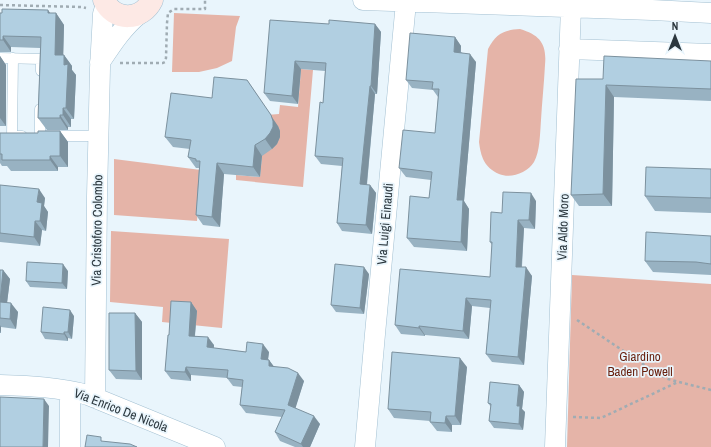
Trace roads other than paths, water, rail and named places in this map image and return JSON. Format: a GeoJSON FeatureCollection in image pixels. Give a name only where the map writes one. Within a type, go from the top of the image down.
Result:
{"type":"FeatureCollection","features":[{"type":"Feature","properties":{"kind":"street"},"geometry":{"type":"LineString","coordinates":[[363,0],[406,2],[475,2],[711,13]]}},
{"type":"Feature","properties":{"kind":"street"},"geometry":{"type":"LineString","coordinates":[[104,2],[113,11],[128,16],[151,5]]}},
{"type":"Feature","properties":{"kind":"street","name":"Via Cristoforo Colombo"},"geometry":{"type":"LineString","coordinates":[[95,398],[98,136],[100,62],[104,2]]}},
{"type":"Feature","properties":{"kind":"street","name":"Via Luigi Einaudi"},"geometry":{"type":"LineString","coordinates":[[365,447],[406,2]]}},
{"type":"Feature","properties":{"kind":"street"},"geometry":{"type":"LineString","coordinates":[[100,62],[118,34],[130,21],[151,5]]}},
{"type":"Feature","properties":{"kind":"street","name":"Via Aldo Moro"},"geometry":{"type":"LineString","coordinates":[[555,447],[571,7]]}},
{"type":"Feature","properties":{"kind":"street"},"geometry":{"type":"LineString","coordinates":[[569,49],[711,54]]}},
{"type":"Feature","properties":{"kind":"street","name":"Via Enrico De Nicola"},"geometry":{"type":"LineString","coordinates":[[0,385],[23,385],[53,388],[95,398],[215,447]]}},
{"type":"Feature","properties":{"kind":"street"},"geometry":{"type":"LineString","coordinates":[[70,391],[70,447]]}},
{"type":"Feature","properties":{"kind":"lane"},"geometry":{"type":"LineString","coordinates":[[0,58],[41,59],[41,82]]}},
{"type":"Feature","properties":{"kind":"lane"},"geometry":{"type":"LineString","coordinates":[[13,58],[12,136],[98,136]]}},
{"type":"Feature","properties":{"kind":"lane"},"geometry":{"type":"LineString","coordinates":[[40,136],[41,98]]}},
{"type":"Feature","properties":{"kind":"park label","name":"Giardino Baden Powell"},"geometry":{"type":"Point","coordinates":[640,364]}}]}
